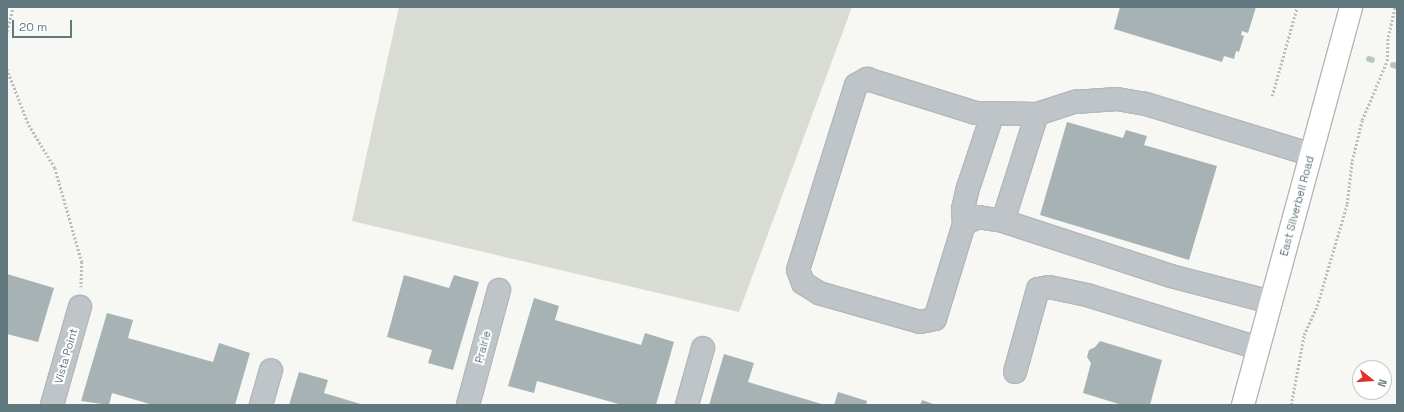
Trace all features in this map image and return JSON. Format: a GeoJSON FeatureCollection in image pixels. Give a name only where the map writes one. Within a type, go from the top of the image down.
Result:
{"type":"FeatureCollection","features":[{"type":"Feature","properties":{"kind":"main road","name":"East Silverbell Road"},"geometry":{"type":"LineString","coordinates":[[1243,405],[1351,7]]}},
{"type":"Feature","properties":{"kind":"street"},"geometry":{"type":"LineString","coordinates":[[993,113],[968,188],[963,209],[964,224],[935,319],[920,322],[820,293],[803,283],[798,270],[856,85],[867,79],[976,113],[993,113],[1037,114],[1076,102],[1116,98],[1146,104],[1310,154]]}},
{"type":"Feature","properties":{"kind":"street"},"geometry":{"type":"LineString","coordinates":[[1003,222],[1037,114]]}},
{"type":"Feature","properties":{"kind":"street"},"geometry":{"type":"LineString","coordinates":[[964,224],[978,217],[1003,222],[1171,276],[1271,302]]}},
{"type":"Feature","properties":{"kind":"street"},"geometry":{"type":"LineString","coordinates":[[1015,372],[1038,290],[1049,287],[1087,295],[1258,348]]}},
{"type":"Feature","properties":{"kind":"street","name":"Prairie"},"geometry":{"type":"LineString","coordinates":[[468,405],[499,290]]}},
{"type":"Feature","properties":{"kind":"street","name":"Vista Point"},"geometry":{"type":"LineString","coordinates":[[52,405],[80,307]]}},
{"type":"Feature","properties":{"kind":"street"},"geometry":{"type":"LineString","coordinates":[[687,405],[703,348]]}},
{"type":"Feature","properties":{"kind":"street"},"geometry":{"type":"LineString","coordinates":[[261,405],[271,370]]}},
{"type":"Feature","properties":{"kind":"path"},"geometry":{"type":"LineString","coordinates":[[7,31],[13,7]]}},
{"type":"Feature","properties":{"kind":"path"},"geometry":{"type":"LineString","coordinates":[[1272,96],[1297,7]]}},
{"type":"Feature","properties":{"kind":"path"},"geometry":{"type":"LineString","coordinates":[[1291,405],[1304,336],[1317,306],[1347,204],[1352,161],[1362,120],[1387,61],[1388,36],[1395,7]]}},
{"type":"Feature","properties":{"kind":"path"},"geometry":{"type":"LineString","coordinates":[[7,69],[29,125],[55,168],[82,262],[80,307]]}},
{"type":"Feature","properties":{"kind":"shaded area"},"geometry":{"type":"Polygon","coordinates":[[[399,7],[852,7],[739,312],[352,221],[399,7]]]}},
{"type":"Feature","properties":{"kind":"building"},"geometry":{"type":"Polygon","coordinates":[[[1120,7],[1256,7],[1248,33],[1242,31],[1241,35],[1244,36],[1239,52],[1236,51],[1234,59],[1224,56],[1222,62],[1114,29],[1120,7]]]}},
{"type":"Feature","properties":{"kind":"building"},"geometry":{"type":"Polygon","coordinates":[[[1067,122],[1123,138],[1126,130],[1147,136],[1144,145],[1217,166],[1189,260],[1040,215],[1067,122]]]}},
{"type":"Feature","properties":{"kind":"building"},"geometry":{"type":"Polygon","coordinates":[[[7,274],[54,288],[38,342],[7,334],[7,274]]]}},
{"type":"Feature","properties":{"kind":"building"},"geometry":{"type":"Polygon","coordinates":[[[404,275],[449,288],[454,275],[479,282],[453,370],[428,363],[432,350],[387,337],[404,275]]]}},
{"type":"Feature","properties":{"kind":"building"},"geometry":{"type":"Polygon","coordinates":[[[534,298],[559,306],[555,320],[641,345],[645,333],[674,342],[656,405],[622,405],[537,381],[534,393],[508,386],[534,298]]]}},
{"type":"Feature","properties":{"kind":"building"},"geometry":{"type":"Polygon","coordinates":[[[107,313],[133,320],[128,338],[213,362],[219,343],[250,353],[235,405],[153,405],[112,393],[109,405],[81,401],[107,313]]]}},
{"type":"Feature","properties":{"kind":"building"},"geometry":{"type":"Polygon","coordinates":[[[1100,341],[1162,360],[1150,405],[1122,405],[1083,393],[1091,363],[1087,357],[1089,350],[1095,347],[1100,341]]]}},
{"type":"Feature","properties":{"kind":"building"},"geometry":{"type":"Polygon","coordinates":[[[724,354],[754,363],[748,382],[825,405],[709,405],[724,354]]]}},
{"type":"Feature","properties":{"kind":"building"},"geometry":{"type":"Polygon","coordinates":[[[299,372],[328,380],[324,393],[364,405],[289,405],[299,372]]]}},
{"type":"Feature","properties":{"kind":"building"},"geometry":{"type":"Polygon","coordinates":[[[838,392],[867,401],[866,405],[834,405],[838,392]]]}},
{"type":"Feature","properties":{"kind":"building"},"geometry":{"type":"Polygon","coordinates":[[[922,400],[936,405],[920,405],[922,400]]]}},
{"type":"Feature","properties":{"kind":"waterway"},"geometry":{"type":"LineString","coordinates":[[1393,65],[1397,66]]}}]}
